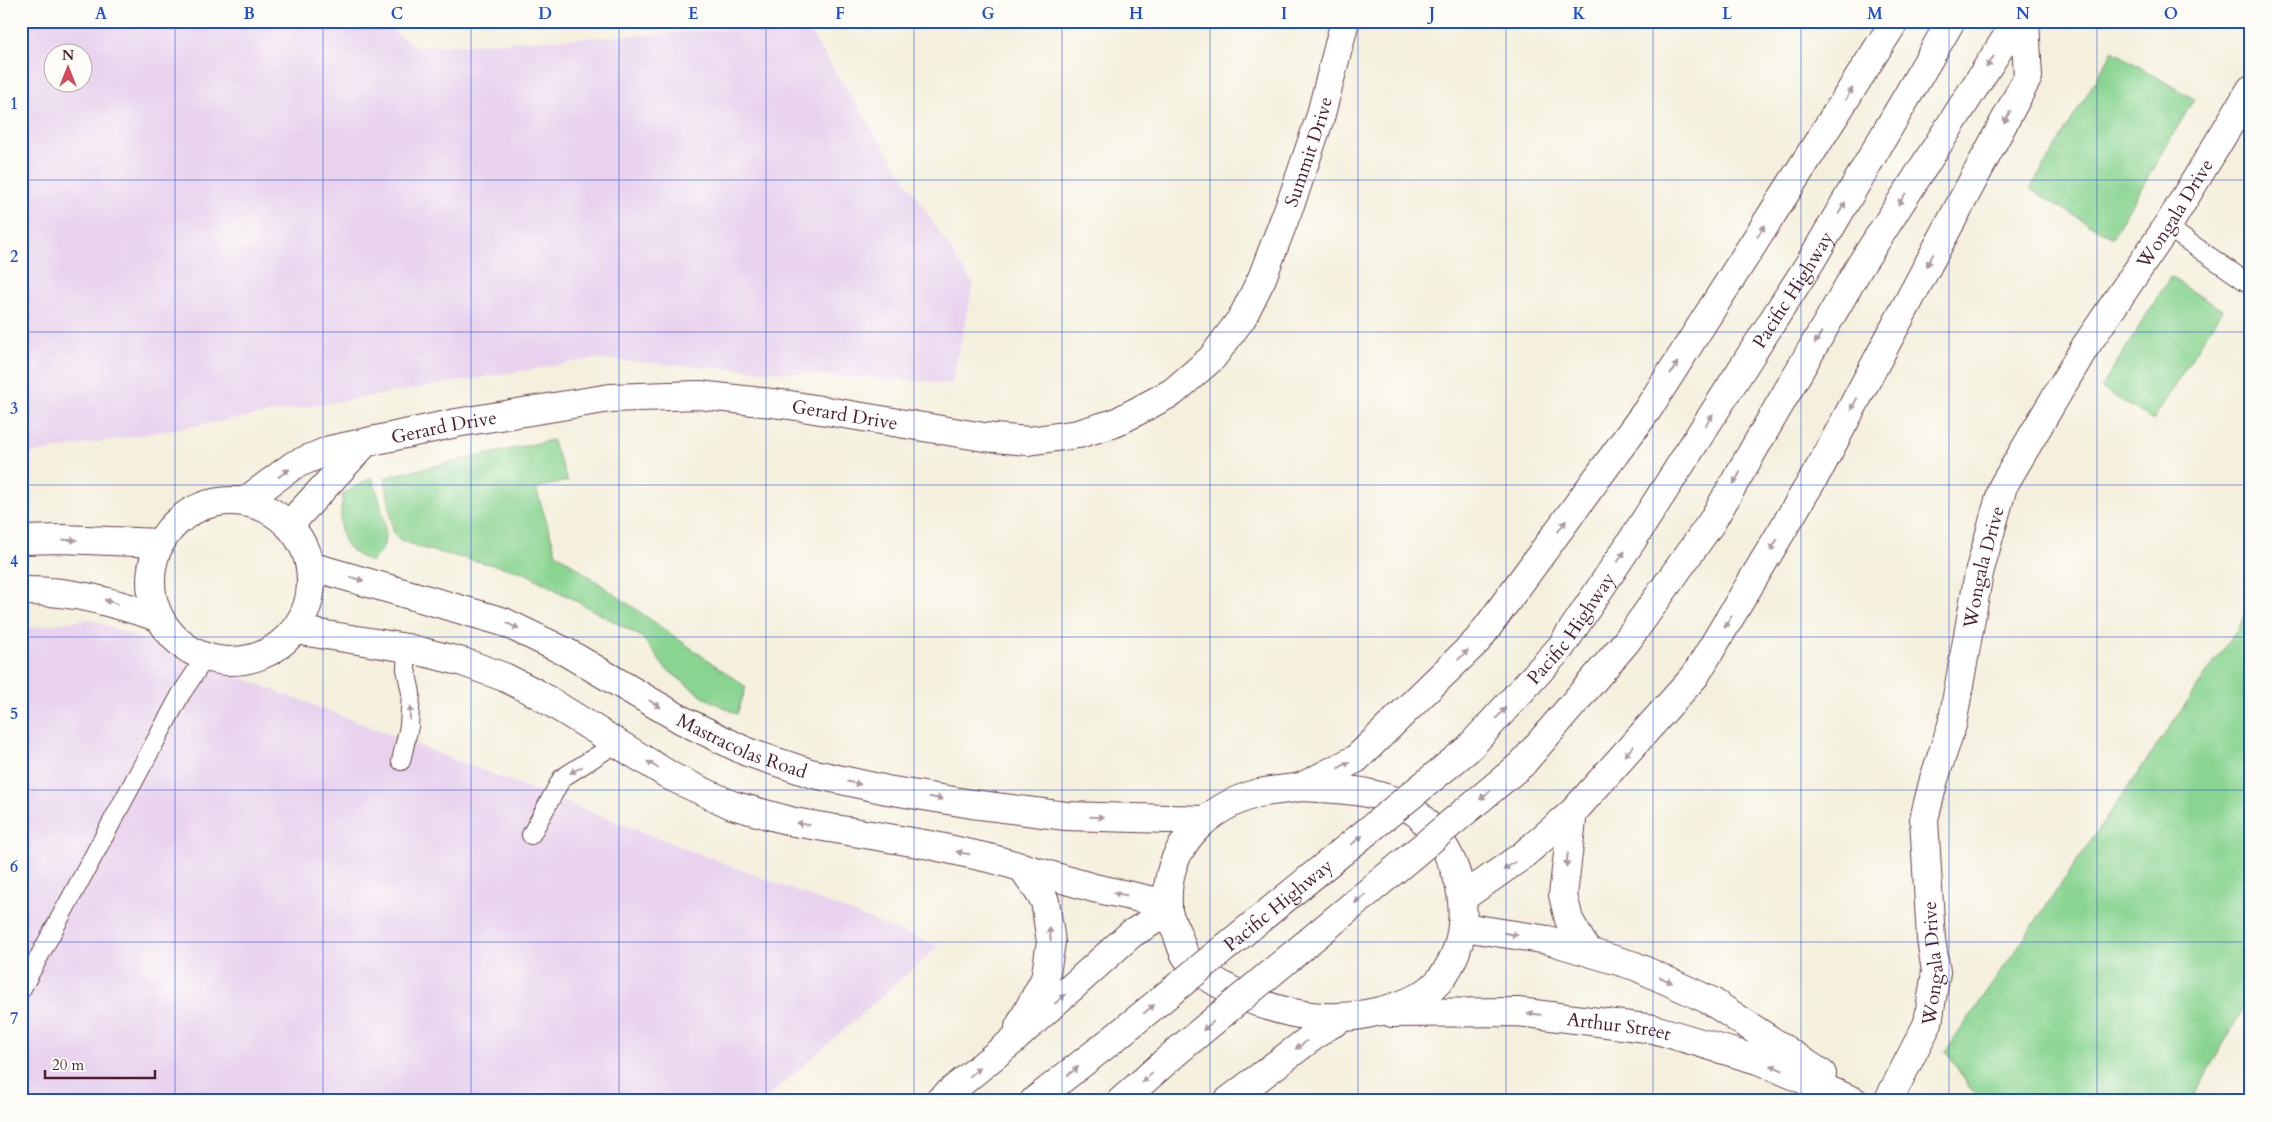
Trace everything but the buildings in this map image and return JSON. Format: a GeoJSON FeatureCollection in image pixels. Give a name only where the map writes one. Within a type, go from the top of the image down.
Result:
{"type":"FeatureCollection","features":[{"type":"Feature","properties":{"kind":"main road","name":"Summit Drive"},"geometry":{"type":"LineString","coordinates":[[1262,278],[1320,118],[1345,21]]}},
{"type":"Feature","properties":{"kind":"main road"},"geometry":{"type":"LineString","coordinates":[[1300,787],[1356,759],[1478,640],[1648,410],[1895,21]]}},
{"type":"Feature","properties":{"kind":"main road","name":"Pacific Highway"},"geometry":{"type":"LineString","coordinates":[[1034,1101],[1112,1040],[1468,749],[1561,647],[1633,539],[1811,261],[1951,21]]}},
{"type":"Feature","properties":{"kind":"main road"},"geometry":{"type":"LineString","coordinates":[[1120,1101],[1522,764],[1626,642],[1711,523],[1860,266],[2017,21]]}},
{"type":"Feature","properties":{"kind":"main road"},"geometry":{"type":"LineString","coordinates":[[1462,898],[1522,856],[1573,812],[1695,676],[1822,464],[2028,77],[2025,21]]}},
{"type":"Feature","properties":{"kind":"main road","name":"Wongala Drive"},"geometry":{"type":"LineString","coordinates":[[1888,1101],[1928,1023],[1936,972],[1931,939],[1924,819],[1934,779],[1952,725],[1979,573],[2003,486],[2085,347],[2167,227],[2251,89]]}},
{"type":"Feature","properties":{"kind":"main road","name":"Gerard Drive"},"geometry":{"type":"LineString","coordinates":[[245,502],[294,465],[330,450],[456,424],[610,398],[699,395],[790,405],[984,437],[1028,440],[1078,434],[1115,424],[1173,392],[1212,358],[1242,318],[1262,278]]}},
{"type":"Feature","properties":{"kind":"main road","name":"Gerard Drive"},"geometry":{"type":"LineString","coordinates":[[289,525],[365,443]]}},
{"type":"Feature","properties":{"kind":"main road"},"geometry":{"type":"LineString","coordinates":[[219,501],[245,502],[269,509],[289,525],[302,544],[310,566],[311,589],[306,611],[295,630],[277,647],[254,658],[229,662],[205,658],[186,648],[170,634],[158,617],[151,592],[151,567],[159,543],[174,523],[195,508],[219,501]]}},
{"type":"Feature","properties":{"kind":"main road"},"geometry":{"type":"LineString","coordinates":[[21,540],[62,539],[159,543]]}},
{"type":"Feature","properties":{"kind":"main road","name":"Mastracolas Road"},"geometry":{"type":"LineString","coordinates":[[310,566],[504,622],[566,652],[690,724],[747,752],[810,773],[887,790],[972,804],[1066,816],[1204,820]]}},
{"type":"Feature","properties":{"kind":"main road"},"geometry":{"type":"LineString","coordinates":[[21,591],[43,590],[92,597],[158,617]]}},
{"type":"Feature","properties":{"kind":"main road"},"geometry":{"type":"LineString","coordinates":[[295,630],[407,648],[463,662],[504,677],[536,693],[672,777],[732,805],[794,822],[930,845],[1022,867],[1168,908]]}},
{"type":"Feature","properties":{"kind":"main road"},"geometry":{"type":"LineString","coordinates":[[1300,787],[1349,790],[1387,797],[1416,812],[1442,841],[1456,869],[1462,898],[1463,927],[1457,953],[1438,982],[1410,1002],[1371,1013],[1342,1018],[1321,1018],[1275,1009],[1234,993],[1212,979],[1186,956],[1168,908],[1169,873],[1182,845],[1204,820],[1226,806],[1255,794],[1300,787]]}},
{"type":"Feature","properties":{"kind":"main road"},"geometry":{"type":"LineString","coordinates":[[1573,812],[1563,895],[1569,920],[1587,951]]}},
{"type":"Feature","properties":{"kind":"main road"},"geometry":{"type":"LineString","coordinates":[[1010,1043],[1045,979],[1051,942],[1045,901],[1022,867]]}},
{"type":"Feature","properties":{"kind":"main road"},"geometry":{"type":"LineString","coordinates":[[940,1101],[1010,1043],[1131,934],[1168,908]]}},
{"type":"Feature","properties":{"kind":"main road"},"geometry":{"type":"LineString","coordinates":[[1463,927],[1548,940],[1635,966],[1711,1001],[1864,1101]]}},
{"type":"Feature","properties":{"kind":"main road","name":"Arthur Street"},"geometry":{"type":"LineString","coordinates":[[1371,1013],[1518,1012],[1654,1029],[1758,1060],[1854,1101]]}},
{"type":"Feature","properties":{"kind":"main road"},"geometry":{"type":"LineString","coordinates":[[1228,1101],[1323,1029],[1342,1018]]}},
{"type":"Feature","properties":{"kind":"lane"},"geometry":{"type":"LineString","coordinates":[[2167,227],[2251,285]]}},
{"type":"Feature","properties":{"kind":"lane"},"geometry":{"type":"LineString","coordinates":[[401,760],[409,726],[411,693],[406,669],[407,648]]}},
{"type":"Feature","properties":{"kind":"lane"},"geometry":{"type":"LineString","coordinates":[[21,990],[181,694],[205,658]]}},
{"type":"Feature","properties":{"kind":"lane"},"geometry":{"type":"LineString","coordinates":[[531,836],[562,778],[617,744]]}},
{"type":"Feature","properties":{"kind":"shaded area"},"geometry":{"type":"Polygon","coordinates":[[[21,21],[380,21],[415,47],[806,26],[973,284],[952,384],[593,359],[21,455],[21,21]]]}},
{"type":"Feature","properties":{"kind":"shaded area"},"geometry":{"type":"Polygon","coordinates":[[[89,619],[939,946],[763,1101],[21,1101],[21,629],[89,619]]]}},
{"type":"Feature","properties":{"kind":"green space"},"geometry":{"type":"Polygon","coordinates":[[[2113,51],[2194,99],[2112,238],[2030,189],[2113,51]]]}},
{"type":"Feature","properties":{"kind":"green space"},"geometry":{"type":"Polygon","coordinates":[[[2170,277],[2222,310],[2153,420],[2101,388],[2170,277]]]}},
{"type":"Feature","properties":{"kind":"green space"},"geometry":{"type":"Polygon","coordinates":[[[552,440],[568,481],[536,488],[556,553],[746,687],[737,714],[703,697],[665,668],[642,637],[523,572],[425,549],[400,540],[393,531],[385,477],[552,440]]]}},
{"type":"Feature","properties":{"kind":"green space"},"geometry":{"type":"Polygon","coordinates":[[[372,477],[384,521],[385,539],[383,547],[371,562],[359,556],[345,543],[342,535],[341,516],[343,494],[372,477]]]}},
{"type":"Feature","properties":{"kind":"green space"},"geometry":{"type":"Polygon","coordinates":[[[2251,609],[2251,995],[2191,1101],[1978,1101],[1946,1051],[2251,609]]]}}]}
